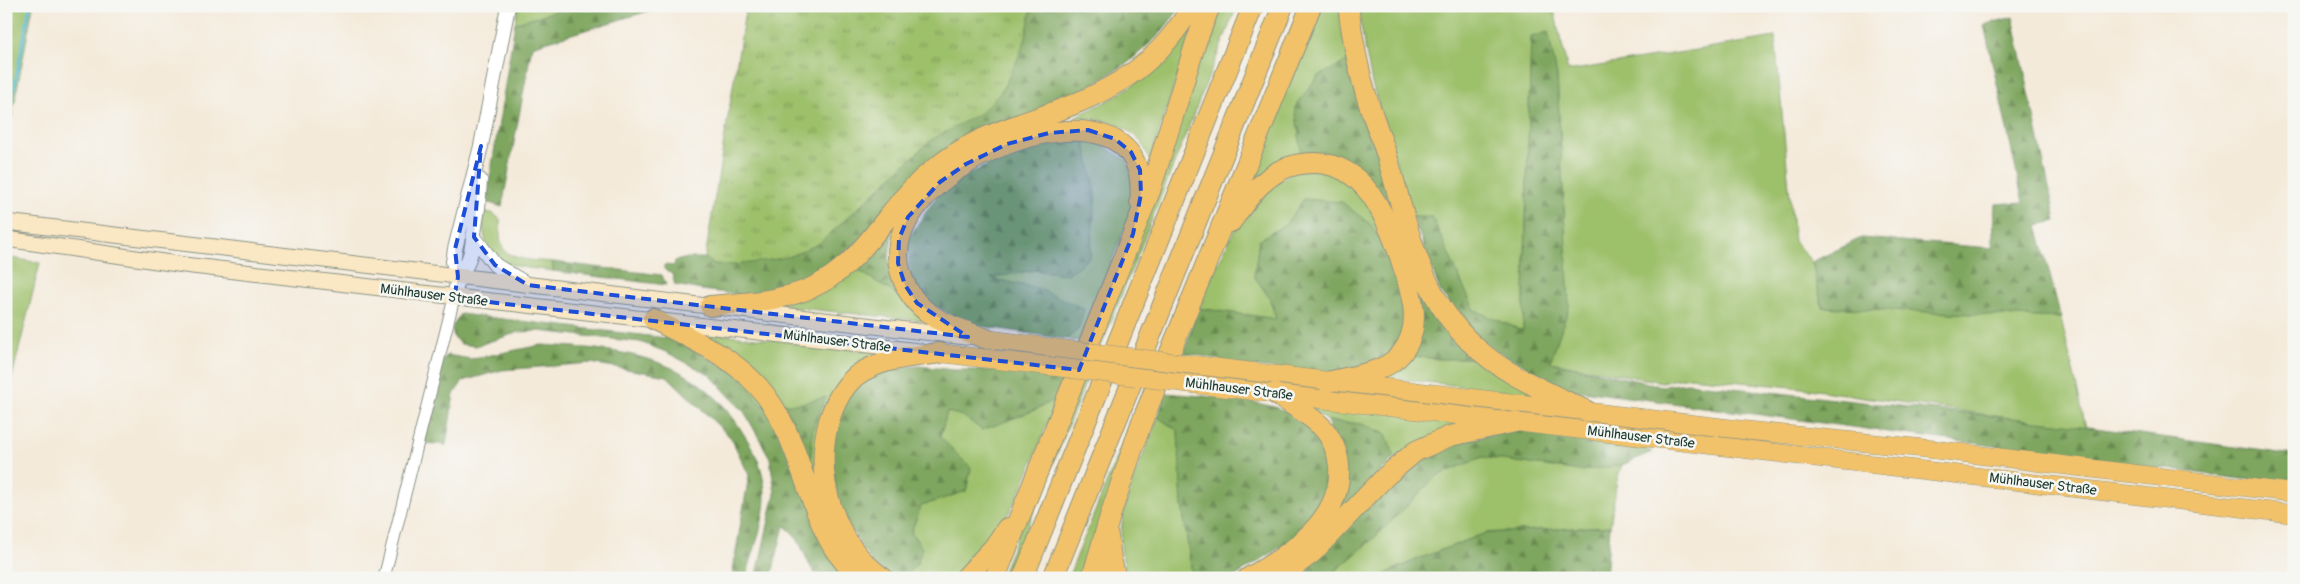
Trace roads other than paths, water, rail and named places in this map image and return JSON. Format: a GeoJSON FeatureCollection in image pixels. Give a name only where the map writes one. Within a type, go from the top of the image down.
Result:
{"type":"FeatureCollection","features":[{"type":"Feature","properties":{"kind":"highway"},"geometry":{"type":"LineString","coordinates":[[710,306],[785,297],[804,291],[827,280],[851,260],[912,189],[941,163],[962,149],[992,134],[1071,106],[1145,65],[1181,24],[1192,6]]}},
{"type":"Feature","properties":{"kind":"highway"},"geometry":{"type":"LineString","coordinates":[[995,578],[1150,191],[1196,42],[1210,6]]}},
{"type":"Feature","properties":{"kind":"highway"},"geometry":{"type":"LineString","coordinates":[[1023,578],[1253,6]]}},
{"type":"Feature","properties":{"kind":"highway"},"geometry":{"type":"LineString","coordinates":[[1053,578],[1283,6]]}},
{"type":"Feature","properties":{"kind":"highway"},"geometry":{"type":"LineString","coordinates":[[1092,578],[1110,516],[1142,424],[1311,6]]}},
{"type":"Feature","properties":{"kind":"highway"},"geometry":{"type":"LineString","coordinates":[[1348,6],[1351,31],[1365,91],[1398,201],[1417,259],[1441,308],[1467,339],[1493,361],[1516,376],[1587,411]]}},
{"type":"Feature","properties":{"kind":"highway"},"geometry":{"type":"LineString","coordinates":[[987,339],[954,326],[927,312],[910,294],[898,263],[899,239],[908,217],[929,192],[951,174],[979,157],[1022,139],[1071,131],[1098,132],[1122,144],[1130,152],[1140,170],[1141,200],[1133,234]]}},
{"type":"Feature","properties":{"kind":"highway"},"geometry":{"type":"LineString","coordinates":[[1205,267],[1229,226],[1250,197],[1265,180],[1279,171],[1295,164],[1318,163],[1343,170],[1360,181],[1375,200],[1392,234],[1411,294],[1414,308],[1414,325],[1408,343],[1399,356],[1390,363],[1327,382]]}},
{"type":"Feature","properties":{"kind":"highway"},"geometry":{"type":"LineString","coordinates":[[653,319],[721,355],[745,374],[765,395],[779,416],[792,443],[825,533],[833,547],[858,578]]}},
{"type":"Feature","properties":{"kind":"highway"},"geometry":{"type":"LineString","coordinates":[[883,578],[872,571],[857,554],[840,528],[831,508],[823,462],[827,428],[836,403],[844,389],[867,369],[885,362],[940,353]]}},
{"type":"Feature","properties":{"kind":"highway"},"geometry":{"type":"LineString","coordinates":[[1248,578],[1272,565],[1318,525],[1329,512],[1340,477],[1338,458],[1332,442],[1321,426],[1274,393]]}},
{"type":"Feature","properties":{"kind":"highway"},"geometry":{"type":"LineString","coordinates":[[1279,578],[1312,553],[1386,476],[1416,451],[1450,436],[1515,422]]}},
{"type":"Feature","properties":{"kind":"highway"},"geometry":{"type":"LineString","coordinates":[[965,578],[994,547],[1029,495]]}},
{"type":"Feature","properties":{"kind":"highway"},"geometry":{"type":"LineString","coordinates":[[1110,516],[1109,550],[1116,578]]}},
{"type":"Feature","properties":{"kind":"main road","name":"Mühlhauser Straße"},"geometry":{"type":"LineString","coordinates":[[6,222],[987,339],[1327,382],[1752,431],[1958,452],[2294,493]]}},
{"type":"Feature","properties":{"kind":"main road","name":"Mühlhauser Straße"},"geometry":{"type":"LineString","coordinates":[[6,239],[184,265],[454,298],[653,319],[2294,514]]}},
{"type":"Feature","properties":{"kind":"street","name":"Mühlhauser Straße"},"geometry":{"type":"LineString","coordinates":[[458,277],[453,262],[455,250],[481,146],[508,6]]}},
{"type":"Feature","properties":{"kind":"street","name":"Mühlhauser Straße"},"geometry":{"type":"LineString","coordinates":[[458,277],[467,264],[474,237],[478,208],[481,146]]}},
{"type":"Feature","properties":{"kind":"street"},"geometry":{"type":"LineString","coordinates":[[474,237],[495,265],[528,285]]}},
{"type":"Feature","properties":{"kind":"street"},"geometry":{"type":"LineString","coordinates":[[384,578],[458,277]]}},
{"type":"Feature","properties":{"kind":"waterway"},"geometry":{"type":"LineString","coordinates":[[6,130],[30,6]]}}]}
